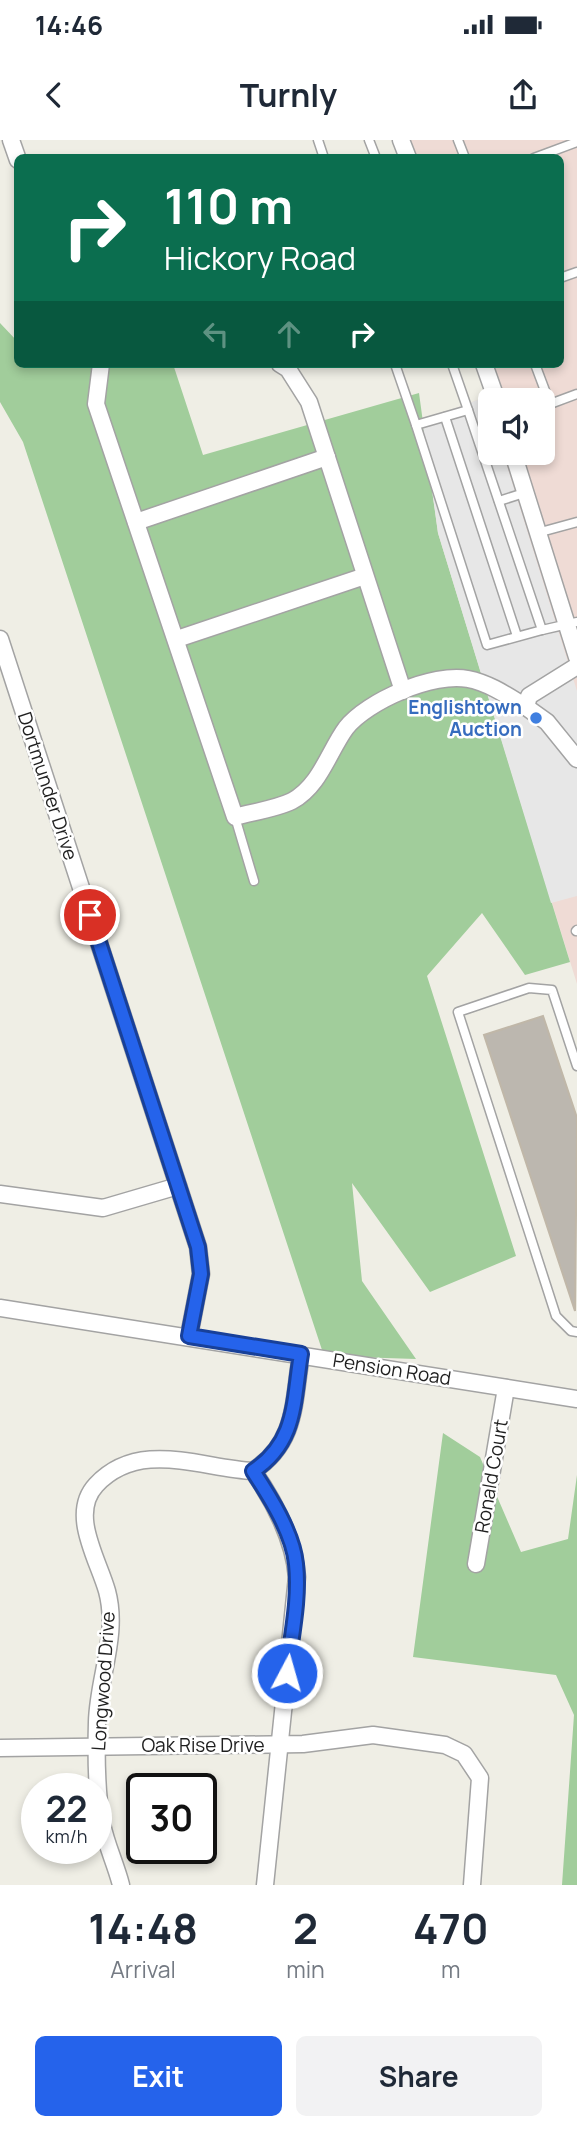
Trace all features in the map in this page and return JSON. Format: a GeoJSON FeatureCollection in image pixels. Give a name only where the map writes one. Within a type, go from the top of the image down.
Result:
{"type":"FeatureCollection","features":[{"type":"Feature","properties":{"kind":"street"},"geometry":{"type":"LineString","coordinates":[[100,368],[96,404],[235,817],[293,800],[331,757],[345,729],[360,714],[383,699],[433,682],[466,678],[496,689],[547,722],[577,759]]}},
{"type":"Feature","properties":{"kind":"street"},"geometry":{"type":"LineString","coordinates":[[286,368],[309,402],[402,691]]}},
{"type":"Feature","properties":{"kind":"street"},"geometry":{"type":"LineString","coordinates":[[485,368],[492,388]]}},
{"type":"Feature","properties":{"kind":"street"},"geometry":{"type":"LineString","coordinates":[[136,522],[327,457]]}},
{"type":"Feature","properties":{"kind":"street"},"geometry":{"type":"LineString","coordinates":[[516,465],[537,533],[571,622],[576,649]]}},
{"type":"Feature","properties":{"kind":"street"},"geometry":{"type":"LineString","coordinates":[[177,639],[365,576]]}},
{"type":"Feature","properties":{"kind":"street","name":"Dortmunder Drive"},"geometry":{"type":"LineString","coordinates":[[0,639],[201,1262],[189,1336]]}},
{"type":"Feature","properties":{"kind":"street"},"geometry":{"type":"LineString","coordinates":[[526,707],[528,696],[577,666]]}},
{"type":"Feature","properties":{"kind":"street"},"geometry":{"type":"LineString","coordinates":[[0,1194],[103,1208],[178,1186]]}},
{"type":"Feature","properties":{"kind":"street","name":"Pension Road"},"geometry":{"type":"LineString","coordinates":[[0,1308],[577,1399]]}},
{"type":"Feature","properties":{"kind":"street"},"geometry":{"type":"LineString","coordinates":[[265,1885],[297,1577],[296,1560],[264,1488],[253,1471],[272,1459],[286,1437],[301,1354]]}},
{"type":"Feature","properties":{"kind":"street","name":"Ronald Court"},"geometry":{"type":"LineString","coordinates":[[476,1564],[506,1388]]}},
{"type":"Feature","properties":{"kind":"street","name":"Longwood Drive"},"geometry":{"type":"LineString","coordinates":[[121,1885],[102,1826],[97,1746],[98,1701],[111,1619],[107,1592],[85,1523],[89,1494],[105,1478],[145,1458],[253,1471]]}},
{"type":"Feature","properties":{"kind":"street","name":"Oak Rise Drive"},"geometry":{"type":"LineString","coordinates":[[0,1748],[280,1745],[373,1735],[445,1745],[464,1754],[478,1772],[482,1790],[472,1885]]}},
{"type":"Feature","properties":{"kind":"lane"},"geometry":{"type":"LineString","coordinates":[[545,154],[577,142]]}},
{"type":"Feature","properties":{"kind":"lane"},"geometry":{"type":"LineString","coordinates":[[396,368],[486,645],[571,622]]}},
{"type":"Feature","properties":{"kind":"lane"},"geometry":{"type":"LineString","coordinates":[[453,368],[542,631]]}},
{"type":"Feature","properties":{"kind":"lane"},"geometry":{"type":"LineString","coordinates":[[536,368],[541,388]]}},
{"type":"Feature","properties":{"kind":"lane"},"geometry":{"type":"LineString","coordinates":[[555,402],[577,394]]}},
{"type":"Feature","properties":{"kind":"lane"},"geometry":{"type":"LineString","coordinates":[[416,425],[468,410]]}},
{"type":"Feature","properties":{"kind":"lane"},"geometry":{"type":"LineString","coordinates":[[445,416],[517,636]]}},
{"type":"Feature","properties":{"kind":"lane"},"geometry":{"type":"LineString","coordinates":[[499,501],[524,493]]}},
{"type":"Feature","properties":{"kind":"lane"},"geometry":{"type":"LineString","coordinates":[[537,533],[577,522]]}},
{"type":"Feature","properties":{"kind":"lane"},"geometry":{"type":"LineString","coordinates":[[235,817],[254,881]]}},
{"type":"Feature","properties":{"kind":"lane"},"geometry":{"type":"LineString","coordinates":[[577,1066],[552,990],[529,989],[458,1012],[556,1316],[571,1331],[577,1332]]}},
{"type":"Feature","properties":{"kind":"shaded area","name":"Englishtown Auction"},"geometry":{"type":"Polygon","coordinates":[[[401,140],[577,140],[577,984],[438,533],[422,420],[478,400],[478,465],[555,465],[555,388],[492,388],[485,368],[564,368],[564,154],[407,154],[401,140]]]}},
{"type":"Feature","properties":{"kind":"shaded area","name":"Englishtown Auction"},"geometry":{"type":"Polygon","coordinates":[[[478,400],[478,465],[507,465],[577,691],[577,896],[551,903],[438,533],[422,420],[478,400]]]}},
{"type":"Feature","properties":{"kind":"green space"},"geometry":{"type":"Polygon","coordinates":[[[0,323],[14,338],[14,368],[174,368],[203,455],[419,393],[438,533],[570,962],[525,975],[482,913],[427,976],[516,1256],[430,1292],[352,1183],[362,1281],[416,1359],[324,1356],[23,442],[0,402],[0,323]]]}},
{"type":"Feature","properties":{"kind":"green space"},"geometry":{"type":"Polygon","coordinates":[[[443,1433],[480,1457],[521,1552],[568,1539],[577,1475],[577,1885],[562,1885],[574,1715],[556,1675],[413,1657],[443,1433]]]}},
{"type":"Feature","properties":{"kind":"building"},"geometry":{"type":"Polygon","coordinates":[[[543,1016],[577,1118],[575,1311],[484,1035],[543,1016]]]}},
{"type":"Feature","properties":{"kind":"place","name":"Englishtown Auction"},"geometry":{"type":"Point","coordinates":[536,718]}},
{"type":"Feature","properties":{"kind":"route"},"geometry":{"type":"LineString","coordinates":[[90,915],[198,1247],[201,1274],[189,1336],[301,1354],[286,1437],[272,1459],[253,1471],[264,1488],[296,1560],[297,1577],[287,1673]]}}]}
